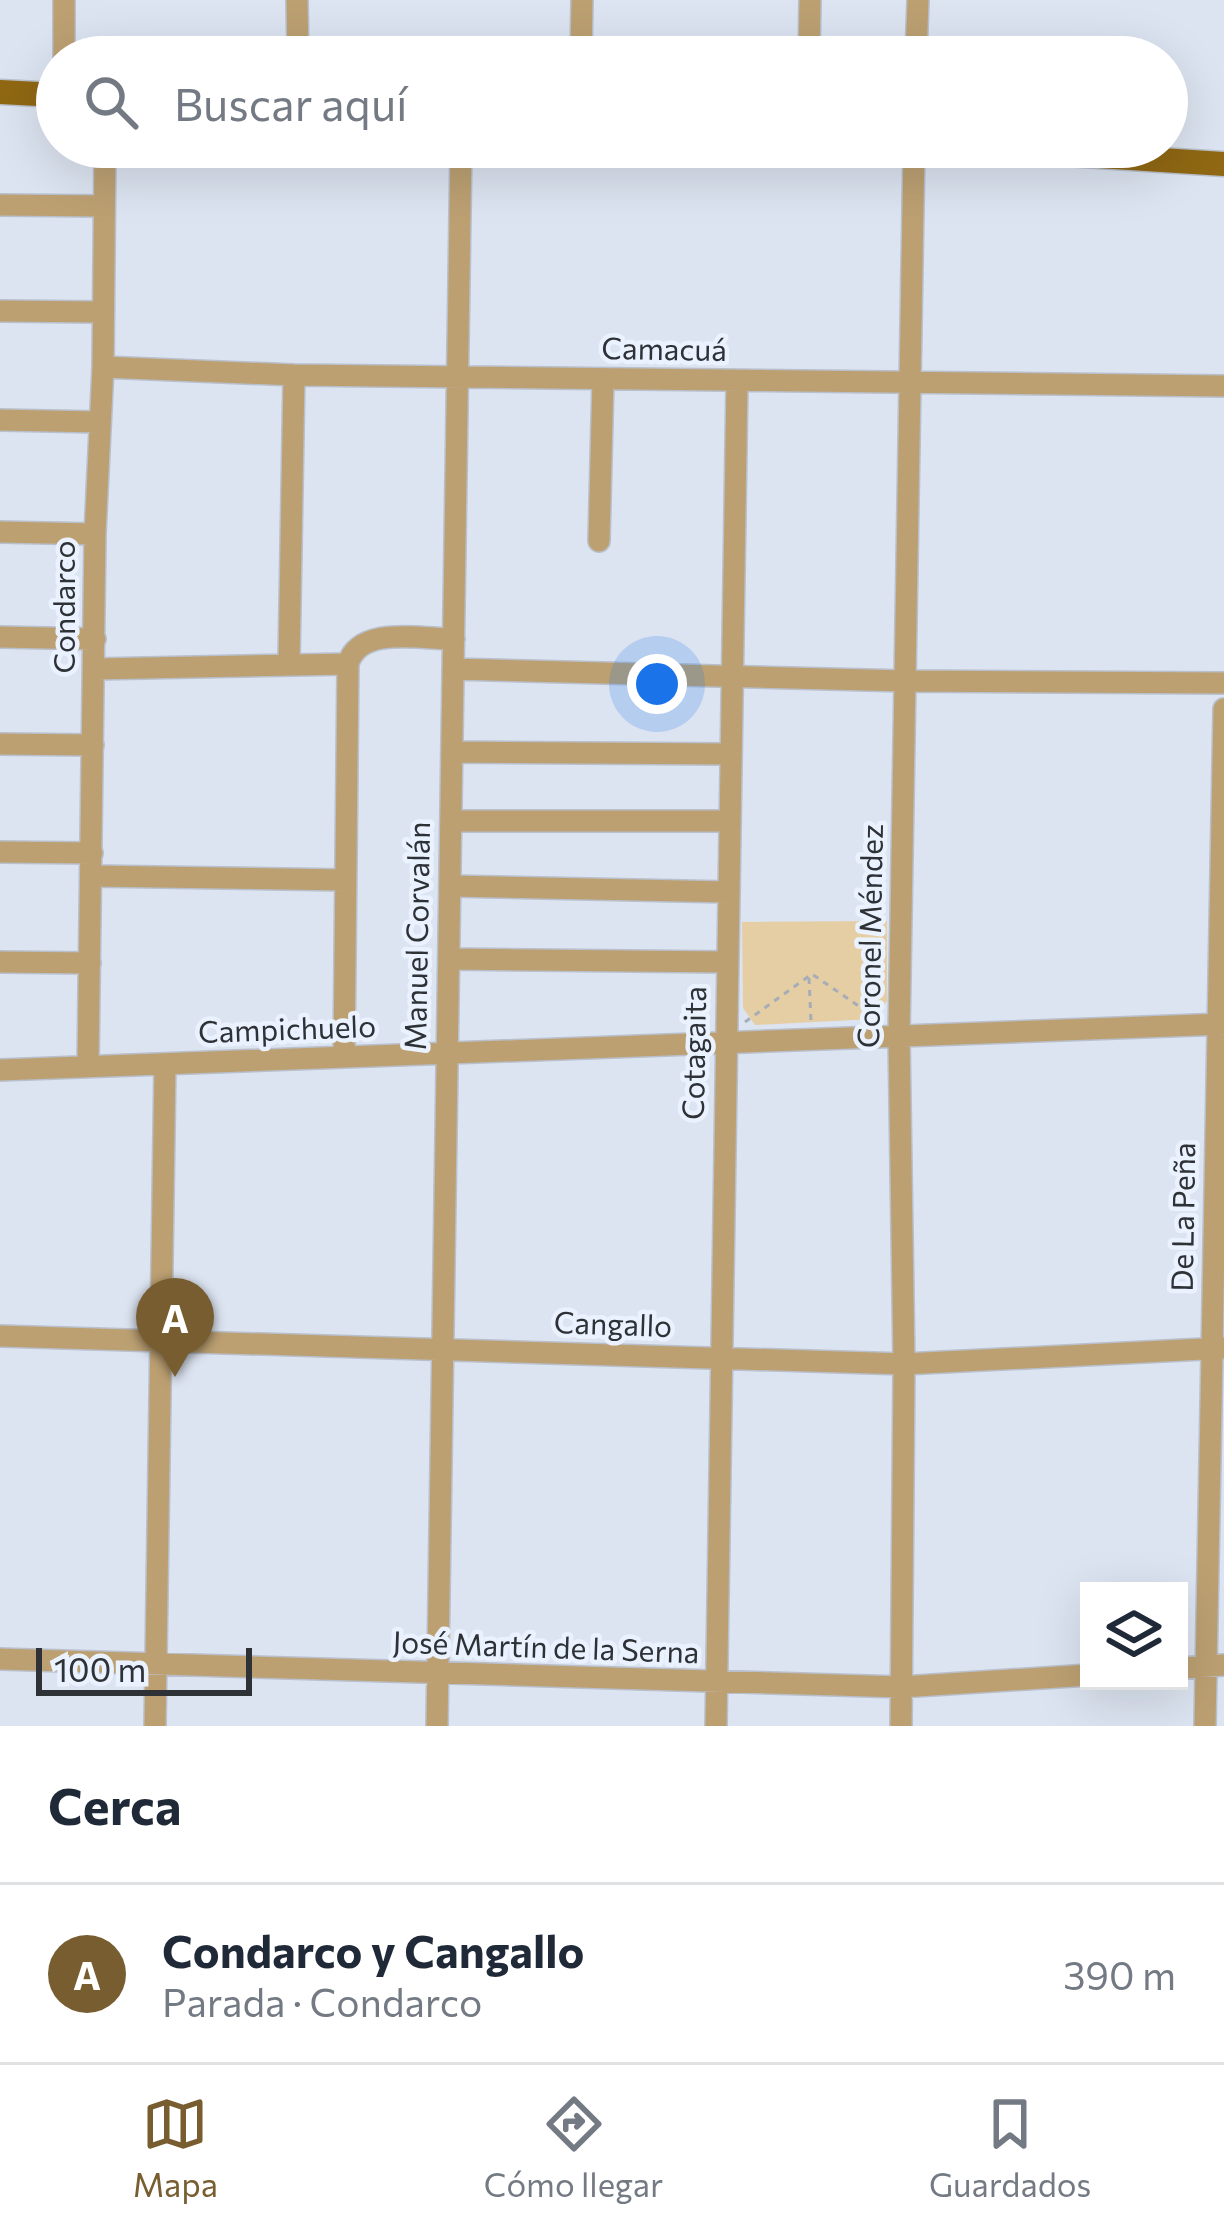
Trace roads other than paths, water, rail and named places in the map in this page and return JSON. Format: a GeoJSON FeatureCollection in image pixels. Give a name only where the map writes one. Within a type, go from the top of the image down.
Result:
{"type":"FeatureCollection","features":[{"type":"Feature","properties":{"kind":"main road"},"geometry":{"type":"LineString","coordinates":[[0,92],[36,94]]}},
{"type":"Feature","properties":{"kind":"main road"},"geometry":{"type":"LineString","coordinates":[[1188,162],[1224,164]]}},
{"type":"Feature","properties":{"kind":"street"},"geometry":{"type":"LineString","coordinates":[[64,0],[64,36]]}},
{"type":"Feature","properties":{"kind":"street"},"geometry":{"type":"LineString","coordinates":[[297,0],[298,36]]}},
{"type":"Feature","properties":{"kind":"street"},"geometry":{"type":"LineString","coordinates":[[581,36],[582,0]]}},
{"type":"Feature","properties":{"kind":"street"},"geometry":{"type":"LineString","coordinates":[[809,36],[810,0]]}},
{"type":"Feature","properties":{"kind":"street"},"geometry":{"type":"LineString","coordinates":[[917,36],[918,0]]}},
{"type":"Feature","properties":{"kind":"street","name":"Condarco"},"geometry":{"type":"LineString","coordinates":[[88,1066],[94,534],[103,367],[105,168]]}},
{"type":"Feature","properties":{"kind":"street","name":"Manuel Corvalán"},"geometry":{"type":"LineString","coordinates":[[437,1726],[461,168]]}},
{"type":"Feature","properties":{"kind":"street","name":"Coronel Méndez"},"geometry":{"type":"LineString","coordinates":[[901,1726],[904,1364],[884,1029],[904,681],[914,168]]}},
{"type":"Feature","properties":{"kind":"street"},"geometry":{"type":"LineString","coordinates":[[0,205],[104,206]]}},
{"type":"Feature","properties":{"kind":"street"},"geometry":{"type":"LineString","coordinates":[[0,310],[102,312]]}},
{"type":"Feature","properties":{"kind":"street","name":"Camacuá"},"geometry":{"type":"LineString","coordinates":[[103,367],[294,375],[1224,386]]}},
{"type":"Feature","properties":{"kind":"street"},"geometry":{"type":"LineString","coordinates":[[289,662],[294,375]]}},
{"type":"Feature","properties":{"kind":"street"},"geometry":{"type":"LineString","coordinates":[[599,541],[603,379]]}},
{"type":"Feature","properties":{"kind":"street","name":"Cotagaita"},"geometry":{"type":"LineString","coordinates":[[716,1726],[719,1359],[733,1035],[727,962],[736,382]]}},
{"type":"Feature","properties":{"kind":"street"},"geometry":{"type":"LineString","coordinates":[[0,420],[99,422]]}},
{"type":"Feature","properties":{"kind":"street"},"geometry":{"type":"LineString","coordinates":[[0,532],[94,534]]}},
{"type":"Feature","properties":{"kind":"street"},"geometry":{"type":"LineString","coordinates":[[0,637],[95,639]]}},
{"type":"Feature","properties":{"kind":"street"},"geometry":{"type":"LineString","coordinates":[[344,1058],[348,664],[354,648],[370,639],[454,639]]}},
{"type":"Feature","properties":{"kind":"street"},"geometry":{"type":"LineString","coordinates":[[95,669],[348,664]]}},
{"type":"Feature","properties":{"kind":"street"},"geometry":{"type":"LineString","coordinates":[[454,669],[904,681],[1224,683]]}},
{"type":"Feature","properties":{"kind":"street","name":"De La Peña"},"geometry":{"type":"LineString","coordinates":[[1205,1726],[1216,1666],[1224,710]]}},
{"type":"Feature","properties":{"kind":"street"},"geometry":{"type":"LineString","coordinates":[[0,744],[93,745]]}},
{"type":"Feature","properties":{"kind":"street"},"geometry":{"type":"LineString","coordinates":[[452,752],[729,754]]}},
{"type":"Feature","properties":{"kind":"street"},"geometry":{"type":"LineString","coordinates":[[451,821],[729,820]]}},
{"type":"Feature","properties":{"kind":"street"},"geometry":{"type":"LineString","coordinates":[[0,852],[92,864],[345,880]]}},
{"type":"Feature","properties":{"kind":"street"},"geometry":{"type":"LineString","coordinates":[[450,886],[728,892]]}},
{"type":"Feature","properties":{"kind":"street"},"geometry":{"type":"LineString","coordinates":[[450,958],[727,962]]}},
{"type":"Feature","properties":{"kind":"street"},"geometry":{"type":"LineString","coordinates":[[0,962],[90,963]]}},
{"type":"Feature","properties":{"kind":"street","name":"Campichuelo"},"geometry":{"type":"LineString","coordinates":[[0,1070],[446,1054],[884,1029],[1220,1024]]}},
{"type":"Feature","properties":{"kind":"street"},"geometry":{"type":"LineString","coordinates":[[155,1726],[165,1064]]}},
{"type":"Feature","properties":{"kind":"street","name":"Cangallo"},"geometry":{"type":"LineString","coordinates":[[0,1336],[904,1364],[1218,1348]]}},
{"type":"Feature","properties":{"kind":"street","name":"José Martín de la Serna"},"geometry":{"type":"LineString","coordinates":[[0,1659],[901,1687],[1080,1676]]}},
{"type":"Feature","properties":{"kind":"place","name":"Condarco y Cangallo"},"geometry":{"type":"Point","coordinates":[175,1377]}}]}
